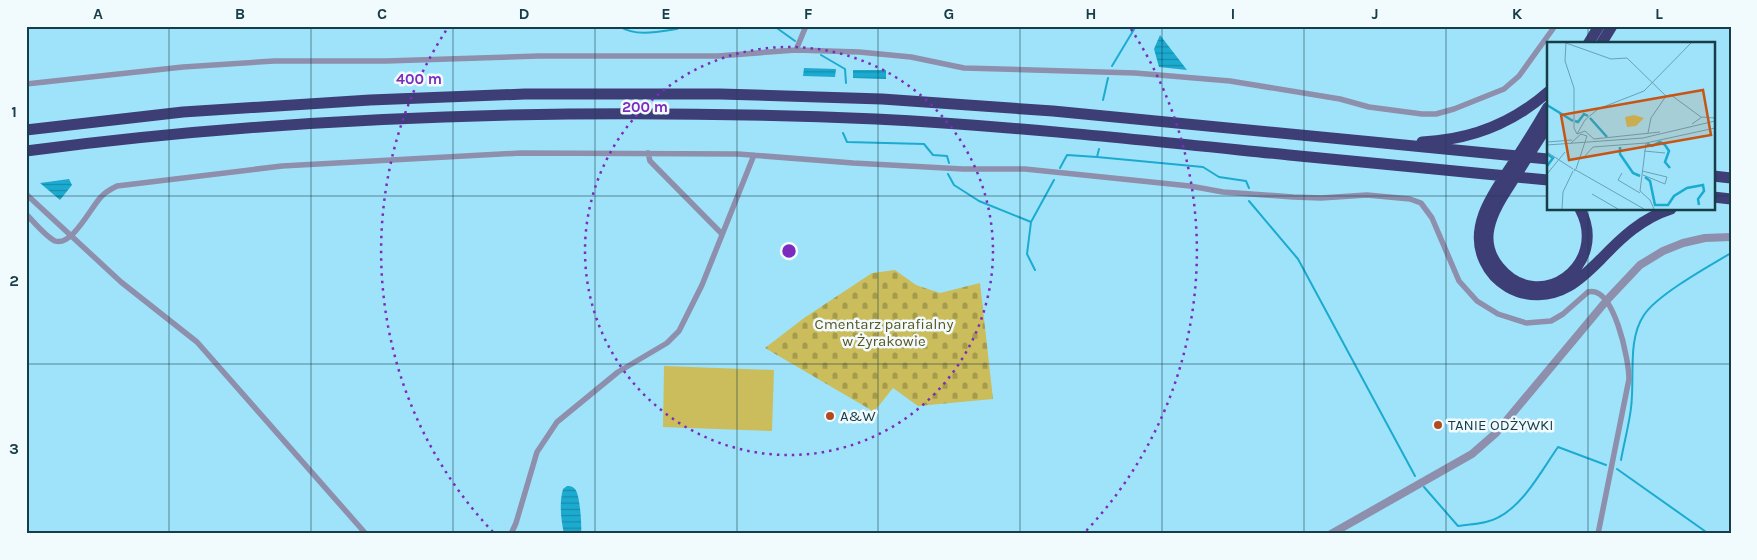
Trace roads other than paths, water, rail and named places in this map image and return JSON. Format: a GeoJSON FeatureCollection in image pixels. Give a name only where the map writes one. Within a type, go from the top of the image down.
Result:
{"type":"FeatureCollection","features":[{"type":"Feature","properties":{"kind":"highway"},"geometry":{"type":"LineString","coordinates":[[1589,42],[1599,26]]}},
{"type":"Feature","properties":{"kind":"highway"},"geometry":{"type":"LineString","coordinates":[[1602,42],[1612,26]]}},
{"type":"Feature","properties":{"kind":"highway"},"geometry":{"type":"LineString","coordinates":[[26,130],[198,111],[370,100],[525,94],[624,93],[882,99],[1053,111],[1547,159]]}},
{"type":"Feature","properties":{"kind":"highway"},"geometry":{"type":"LineString","coordinates":[[1378,143],[1448,140],[1475,134],[1515,116],[1547,93]]}},
{"type":"Feature","properties":{"kind":"highway"},"geometry":{"type":"LineString","coordinates":[[1547,109],[1534,139],[1499,194],[1486,209],[1480,224],[1479,238],[1483,259],[1496,278],[1507,287],[1520,292],[1536,295],[1550,294],[1569,286],[1584,275],[1635,228],[1650,218],[1669,210]]}},
{"type":"Feature","properties":{"kind":"highway"},"geometry":{"type":"LineString","coordinates":[[26,151],[192,132],[370,120],[597,114],[770,116],[879,120],[1052,132],[1547,180]]}},
{"type":"Feature","properties":{"kind":"highway"},"geometry":{"type":"LineString","coordinates":[[1534,139],[1547,126]]}},
{"type":"Feature","properties":{"kind":"highway"},"geometry":{"type":"LineString","coordinates":[[1498,175],[1547,187]]}},
{"type":"Feature","properties":{"kind":"highway"},"geometry":{"type":"LineString","coordinates":[[1714,176],[1731,178]]}},
{"type":"Feature","properties":{"kind":"highway"},"geometry":{"type":"LineString","coordinates":[[1499,194],[1489,226],[1490,252],[1496,264],[1508,276],[1520,283],[1532,286],[1548,285],[1562,280],[1573,273],[1580,263],[1586,250],[1588,237],[1587,224],[1580,210]]}},
{"type":"Feature","properties":{"kind":"highway"},"geometry":{"type":"LineString","coordinates":[[1714,197],[1731,200]]}},
{"type":"Feature","properties":{"kind":"highway"},"geometry":{"type":"LineString","coordinates":[[1714,202],[1731,200]]}},
{"type":"Feature","properties":{"kind":"street"},"geometry":{"type":"LineString","coordinates":[[796,50],[806,26]]}},
{"type":"Feature","properties":{"kind":"street"},"geometry":{"type":"LineString","coordinates":[[26,84],[183,67],[274,61],[386,61],[539,56],[718,56],[796,50],[860,52],[911,57],[964,68],[1135,73],[1230,80],[1340,99],[1369,107],[1436,114],[1454,109],[1504,89],[1519,76],[1555,26]]}},
{"type":"Feature","properties":{"kind":"street"},"geometry":{"type":"LineString","coordinates":[[26,214],[56,241],[66,240],[73,236],[102,195],[117,186],[292,166],[521,153],[754,155],[862,164],[963,169],[1025,169],[1190,186],[1223,192],[1293,197],[1321,198],[1366,195],[1410,199],[1421,203],[1432,218],[1459,281],[1478,301],[1498,314],[1526,322],[1543,322],[1558,317],[1588,292],[1597,291],[1607,300],[1622,338],[1629,367],[1629,379],[1598,534]]}},
{"type":"Feature","properties":{"kind":"street"},"geometry":{"type":"LineString","coordinates":[[648,153],[650,161],[722,234]]}},
{"type":"Feature","properties":{"kind":"street"},"geometry":{"type":"LineString","coordinates":[[511,534],[537,452],[557,422],[618,372],[667,343],[679,331],[702,285],[754,155]]}},
{"type":"Feature","properties":{"kind":"street"},"geometry":{"type":"LineString","coordinates":[[26,194],[121,282],[197,342],[366,534]]}},
{"type":"Feature","properties":{"kind":"street"},"geometry":{"type":"LineString","coordinates":[[1331,534],[1472,454],[1513,414],[1633,271],[1663,251],[1693,240],[1731,237]]}},
{"type":"Feature","properties":{"kind":"water"},"geometry":{"type":"Polygon","coordinates":[[[1160,35],[1187,70],[1159,67],[1154,49],[1160,35]]]}},
{"type":"Feature","properties":{"kind":"water"},"geometry":{"type":"Polygon","coordinates":[[[804,68],[836,69],[835,77],[803,76],[804,68]]]}},
{"type":"Feature","properties":{"kind":"water"},"geometry":{"type":"Polygon","coordinates":[[[853,70],[886,70],[886,79],[853,78],[853,70]]]}},
{"type":"Feature","properties":{"kind":"water"},"geometry":{"type":"Polygon","coordinates":[[[69,179],[72,185],[60,200],[40,183],[69,179]]]}},
{"type":"Feature","properties":{"kind":"water"},"geometry":{"type":"Polygon","coordinates":[[[571,486],[577,492],[581,518],[581,534],[564,534],[561,500],[563,489],[571,486]]]}},
{"type":"Feature","properties":{"kind":"waterway"},"geometry":{"type":"LineString","coordinates":[[619,26],[639,33],[677,29],[680,26]]}},
{"type":"Feature","properties":{"kind":"waterway"},"geometry":{"type":"LineString","coordinates":[[774,26],[795,41]]}},
{"type":"Feature","properties":{"kind":"waterway"},"geometry":{"type":"LineString","coordinates":[[1112,66],[1136,26]]}},
{"type":"Feature","properties":{"kind":"waterway"},"geometry":{"type":"LineString","coordinates":[[821,55],[845,69],[846,83]]}},
{"type":"Feature","properties":{"kind":"waterway"},"geometry":{"type":"LineString","coordinates":[[1103,100],[1108,78]]}},
{"type":"Feature","properties":{"kind":"waterway"},"geometry":{"type":"LineString","coordinates":[[843,133],[847,142],[924,144],[933,155],[947,156],[949,163]]}},
{"type":"Feature","properties":{"kind":"waterway"},"geometry":{"type":"LineString","coordinates":[[1060,168],[1067,155],[1097,157],[1099,149]]}},
{"type":"Feature","properties":{"kind":"waterway"},"geometry":{"type":"LineString","coordinates":[[1097,157],[1203,167],[1219,177],[1246,181],[1249,188]]}},
{"type":"Feature","properties":{"kind":"waterway"},"geometry":{"type":"LineString","coordinates":[[948,174],[954,185],[979,201],[1031,222]]}},
{"type":"Feature","properties":{"kind":"waterway"},"geometry":{"type":"LineString","coordinates":[[1035,270],[1027,254],[1031,222],[1054,180]]}},
{"type":"Feature","properties":{"kind":"waterway"},"geometry":{"type":"LineString","coordinates":[[1249,201],[1298,259],[1415,476]]}},
{"type":"Feature","properties":{"kind":"waterway"},"geometry":{"type":"LineString","coordinates":[[1621,460],[1631,408],[1633,348],[1635,336],[1644,315],[1671,290],[1731,253]]}},
{"type":"Feature","properties":{"kind":"waterway"},"geometry":{"type":"LineString","coordinates":[[1424,487],[1458,526],[1489,521],[1499,517],[1517,504],[1532,486],[1558,447],[1606,465]]}},
{"type":"Feature","properties":{"kind":"waterway"},"geometry":{"type":"LineString","coordinates":[[1617,469],[1709,534]]}},
{"type":"Feature","properties":{"kind":"place","name":"A&W"},"geometry":{"type":"Point","coordinates":[830,416]}},
{"type":"Feature","properties":{"kind":"place","name":"TANIE ODŻYWKI"},"geometry":{"type":"Point","coordinates":[1438,425]}},
{"type":"Feature","properties":{"kind":"park label","name":"Cmentarz parafialny w Żyrakowie"},"geometry":{"type":"Point","coordinates":[884,332]}}]}
